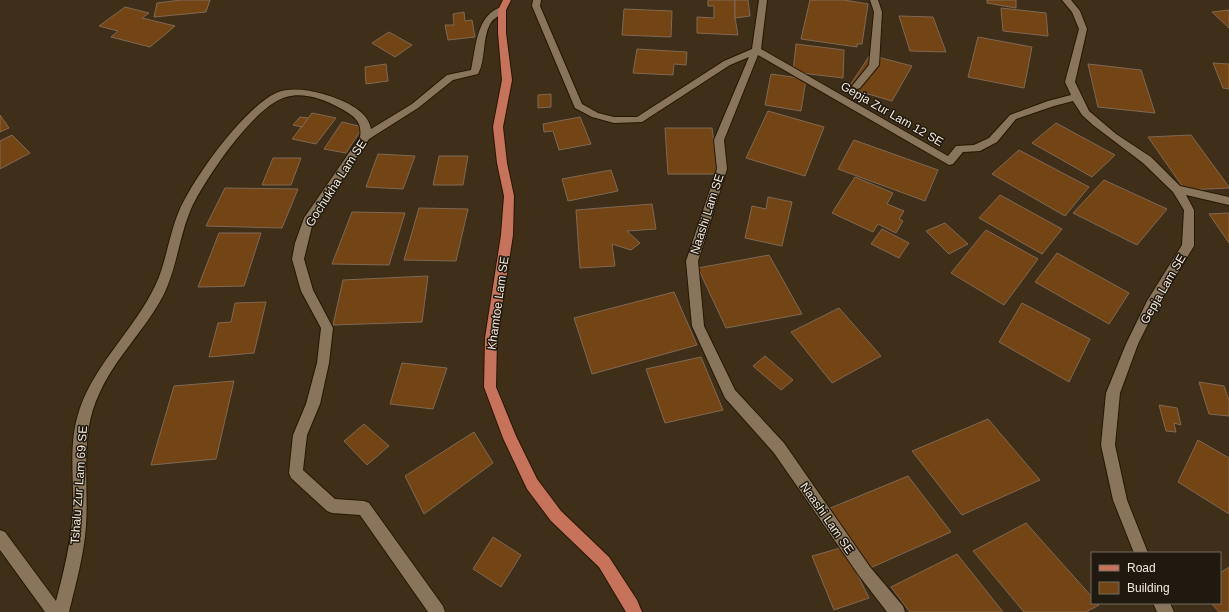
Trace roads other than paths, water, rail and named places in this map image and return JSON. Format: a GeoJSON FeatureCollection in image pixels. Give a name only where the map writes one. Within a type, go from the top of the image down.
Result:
{"type":"FeatureCollection","features":[{"type":"Feature","properties":{"kind":"main road","name":"Khamtoe Lam SE"},"geometry":{"type":"LineString","coordinates":[[505,5],[502,33],[507,80],[498,127],[502,163],[508,196],[508,235],[490,338],[490,387],[510,438],[532,484],[556,516],[604,562],[632,605],[634,612]]}},
{"type":"Feature","properties":{"kind":"street"},"geometry":{"type":"LineString","coordinates":[[537,0],[536,6],[546,26],[578,106],[595,115],[614,120],[639,120],[727,63],[756,50]]}},
{"type":"Feature","properties":{"kind":"street","name":"Naashi Lam SE"},"geometry":{"type":"LineString","coordinates":[[763,0],[756,50],[719,140],[722,169],[692,261],[698,326],[730,394],[779,448],[864,572],[896,612]]}},
{"type":"Feature","properties":{"kind":"street"},"geometry":{"type":"LineString","coordinates":[[857,86],[874,65],[878,12],[874,0]]}},
{"type":"Feature","properties":{"kind":"street","name":"Gepja Lam SE"},"geometry":{"type":"LineString","coordinates":[[1066,0],[1076,11],[1083,29],[1070,82],[1076,97],[1091,118],[1112,136],[1147,160],[1177,189],[1190,210],[1188,246],[1151,305],[1132,344],[1113,393],[1108,445],[1120,500],[1141,552]]}},
{"type":"Feature","properties":{"kind":"street","name":"Gochukha Lam SE"},"geometry":{"type":"LineString","coordinates":[[437,612],[364,508],[332,506],[296,474],[300,435],[313,404],[323,363],[327,328],[307,291],[298,259],[301,243],[308,222],[365,137],[392,122],[415,106],[450,77],[475,72],[485,25],[494,13],[505,5]]}},
{"type":"Feature","properties":{"kind":"street","name":"Gepja Zur Lam 12 SE"},"geometry":{"type":"LineString","coordinates":[[756,50],[949,161],[960,149],[976,148],[993,140],[1013,117],[1051,103],[1076,97]]}},
{"type":"Feature","properties":{"kind":"street","name":"Tshalu Zur Lam 69 SE"},"geometry":{"type":"LineString","coordinates":[[61,612],[78,541],[81,432],[87,407],[103,373],[158,293],[167,271],[183,214],[206,174],[252,117],[269,101],[281,95],[293,92],[312,94],[348,108],[365,122],[367,128],[365,137]]}},
{"type":"Feature","properties":{"kind":"street"},"geometry":{"type":"LineString","coordinates":[[1177,189],[1229,200]]}},
{"type":"Feature","properties":{"kind":"street"},"geometry":{"type":"LineString","coordinates":[[0,538],[54,612]]}}]}
